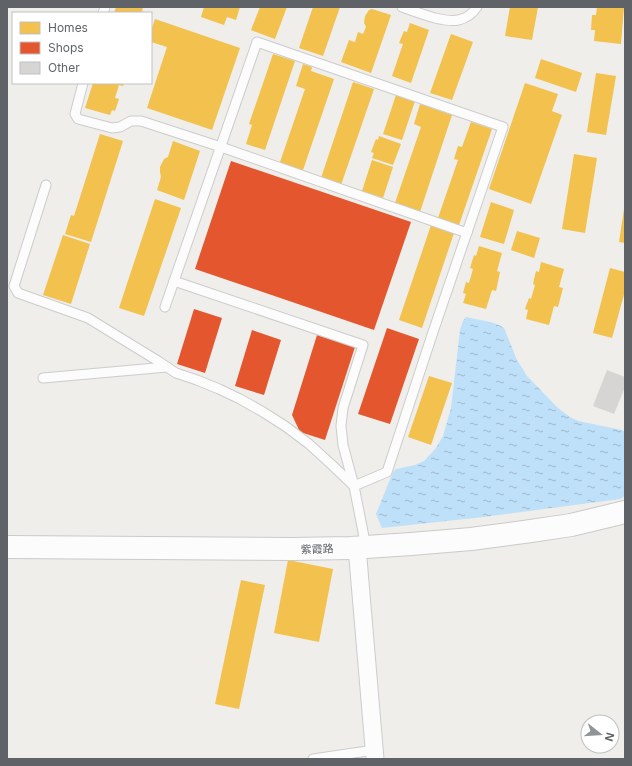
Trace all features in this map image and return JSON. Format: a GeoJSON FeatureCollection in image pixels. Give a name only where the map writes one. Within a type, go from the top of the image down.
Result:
{"type":"FeatureCollection","features":[{"type":"Feature","properties":{"kind":"street","name":"紫霞路"},"geometry":{"type":"LineString","coordinates":[[7,547],[292,549],[361,547],[411,544],[531,531],[571,525],[625,512]]}},
{"type":"Feature","properties":{"kind":"street"},"geometry":{"type":"LineString","coordinates":[[361,547],[375,755]]}},
{"type":"Feature","properties":{"kind":"lane"},"geometry":{"type":"LineString","coordinates":[[402,7],[423,15],[449,21],[456,21],[470,15],[477,7]]}},
{"type":"Feature","properties":{"kind":"lane"},"geometry":{"type":"LineString","coordinates":[[165,307],[258,42],[503,127],[387,472],[354,486]]}},
{"type":"Feature","properties":{"kind":"lane"},"geometry":{"type":"LineString","coordinates":[[84,84],[75,114],[78,119],[112,128],[120,127],[131,121],[141,121],[221,147],[467,233]]}},
{"type":"Feature","properties":{"kind":"lane"},"geometry":{"type":"LineString","coordinates":[[46,185],[14,286],[18,293],[88,318],[176,373],[198,380],[226,392],[263,412],[309,444],[354,486]]}},
{"type":"Feature","properties":{"kind":"lane"},"geometry":{"type":"LineString","coordinates":[[174,281],[363,345],[343,408],[341,426],[343,445],[354,486],[361,547]]}},
{"type":"Feature","properties":{"kind":"lane"},"geometry":{"type":"LineString","coordinates":[[43,378],[167,367]]}},
{"type":"Feature","properties":{"kind":"lane"},"geometry":{"type":"LineString","coordinates":[[313,759],[375,755]]}},
{"type":"Feature","properties":{"kind":"water"},"geometry":{"type":"Polygon","coordinates":[[[466,317],[491,322],[504,328],[517,360],[527,376],[558,408],[570,417],[578,421],[622,430],[625,432],[625,496],[620,499],[484,517],[382,528],[376,514],[393,472],[396,469],[415,465],[424,461],[436,448],[443,436],[451,408],[460,330],[466,317]]]}},
{"type":"Feature","properties":{"kind":"building: Homes"},"geometry":{"type":"Polygon","coordinates":[[[116,7],[143,7],[142,12],[114,12],[116,7]]]}},
{"type":"Feature","properties":{"kind":"building: Homes"},"geometry":{"type":"Polygon","coordinates":[[[204,7],[240,7],[236,20],[227,17],[224,25],[201,17],[204,7]]]}},
{"type":"Feature","properties":{"kind":"building: Homes"},"geometry":{"type":"Polygon","coordinates":[[[260,7],[287,7],[275,39],[251,30],[260,7]]]}},
{"type":"Feature","properties":{"kind":"building: Homes"},"geometry":{"type":"Polygon","coordinates":[[[313,7],[340,7],[323,56],[299,48],[313,7]]]}},
{"type":"Feature","properties":{"kind":"building: Homes"},"geometry":{"type":"Polygon","coordinates":[[[510,7],[538,7],[532,40],[505,36],[510,7]]]}},
{"type":"Feature","properties":{"kind":"building: Homes"},"geometry":{"type":"Polygon","coordinates":[[[597,7],[624,7],[621,44],[594,41],[595,30],[591,30],[592,15],[596,15],[597,7]]]}},
{"type":"Feature","properties":{"kind":"building: Homes"},"geometry":{"type":"Polygon","coordinates":[[[372,9],[391,15],[371,73],[341,62],[349,40],[355,42],[358,32],[363,34],[366,27],[364,23],[365,16],[369,10],[372,9]]]}},
{"type":"Feature","properties":{"kind":"building: Homes"},"geometry":{"type":"Polygon","coordinates":[[[155,19],[240,48],[212,130],[147,108],[167,47],[152,42],[152,28],[155,19]]]}},
{"type":"Feature","properties":{"kind":"building: Homes"},"geometry":{"type":"Polygon","coordinates":[[[410,23],[429,30],[411,83],[392,76],[403,44],[399,43],[404,31],[407,32],[410,23]]]}},
{"type":"Feature","properties":{"kind":"building: Homes"},"geometry":{"type":"Polygon","coordinates":[[[451,34],[473,42],[452,100],[430,93],[451,34]]]}},
{"type":"Feature","properties":{"kind":"building: Homes"},"geometry":{"type":"Polygon","coordinates":[[[273,54],[295,61],[265,150],[246,144],[252,125],[249,124],[273,54]]]}},
{"type":"Feature","properties":{"kind":"building: Homes"},"geometry":{"type":"Polygon","coordinates":[[[541,59],[582,73],[576,92],[535,78],[541,59]]]}},
{"type":"Feature","properties":{"kind":"building: Homes"},"geometry":{"type":"Polygon","coordinates":[[[303,64],[312,67],[311,71],[334,79],[302,173],[279,165],[305,89],[296,86],[303,64]]]}},
{"type":"Feature","properties":{"kind":"building: Homes"},"geometry":{"type":"Polygon","coordinates":[[[596,73],[616,76],[606,135],[587,132],[596,73]]]}},
{"type":"Feature","properties":{"kind":"building: Homes"},"geometry":{"type":"Polygon","coordinates":[[[353,82],[374,89],[341,185],[321,178],[353,82]]]}},
{"type":"Feature","properties":{"kind":"building: Homes"},"geometry":{"type":"Polygon","coordinates":[[[525,83],[558,94],[552,111],[562,115],[531,204],[489,189],[525,83]]]}},
{"type":"Feature","properties":{"kind":"building: Homes"},"geometry":{"type":"Polygon","coordinates":[[[93,84],[124,84],[123,86],[119,85],[115,98],[119,99],[115,111],[112,110],[110,115],[85,108],[93,84]]]}},
{"type":"Feature","properties":{"kind":"building: Homes"},"geometry":{"type":"Polygon","coordinates":[[[396,95],[415,101],[402,140],[383,134],[396,95]]]}},
{"type":"Feature","properties":{"kind":"building: Homes"},"geometry":{"type":"Polygon","coordinates":[[[420,104],[452,115],[420,212],[395,203],[421,127],[414,124],[420,104]]]}},
{"type":"Feature","properties":{"kind":"building: Homes"},"geometry":{"type":"Polygon","coordinates":[[[471,122],[492,129],[459,225],[438,218],[458,160],[454,159],[458,146],[462,147],[471,122]]]}},
{"type":"Feature","properties":{"kind":"building: Homes"},"geometry":{"type":"Polygon","coordinates":[[[100,134],[123,141],[91,242],[65,234],[71,215],[74,216],[100,134]]]}},
{"type":"Feature","properties":{"kind":"building: Homes"},"geometry":{"type":"Polygon","coordinates":[[[379,136],[401,144],[393,165],[372,158],[374,153],[371,152],[376,139],[378,140],[379,136]]]}},
{"type":"Feature","properties":{"kind":"building: Homes"},"geometry":{"type":"Polygon","coordinates":[[[173,141],[200,151],[184,200],[157,190],[161,177],[160,167],[164,159],[168,157],[173,141]]]}},
{"type":"Feature","properties":{"kind":"building: Homes"},"geometry":{"type":"Polygon","coordinates":[[[574,154],[597,158],[585,233],[562,229],[574,154]]]}},
{"type":"Feature","properties":{"kind":"building: Homes"},"geometry":{"type":"Polygon","coordinates":[[[372,160],[393,167],[383,198],[362,191],[372,160]]]}},
{"type":"Feature","properties":{"kind":"building: Homes"},"geometry":{"type":"Polygon","coordinates":[[[155,199],[181,208],[144,316],[119,308],[155,199]]]}},
{"type":"Feature","properties":{"kind":"building: Homes"},"geometry":{"type":"Polygon","coordinates":[[[491,202],[514,210],[504,244],[480,237],[491,202]]]}},
{"type":"Feature","properties":{"kind":"building: Homes"},"geometry":{"type":"Polygon","coordinates":[[[625,209],[625,243],[619,242],[625,209]]]}},
{"type":"Feature","properties":{"kind":"building: Homes"},"geometry":{"type":"Polygon","coordinates":[[[431,225],[454,233],[422,328],[399,320],[431,225]]]}},
{"type":"Feature","properties":{"kind":"building: Homes"},"geometry":{"type":"Polygon","coordinates":[[[517,231],[540,238],[534,258],[511,250],[517,231]]]}},
{"type":"Feature","properties":{"kind":"building: Homes"},"geometry":{"type":"Polygon","coordinates":[[[63,235],[90,244],[71,304],[43,295],[63,235]]]}},
{"type":"Feature","properties":{"kind":"building: Homes"},"geometry":{"type":"Polygon","coordinates":[[[479,246],[502,253],[497,271],[500,272],[496,291],[492,290],[486,309],[463,303],[466,294],[463,293],[466,282],[469,283],[473,269],[470,268],[474,255],[476,256],[479,246]]]}},
{"type":"Feature","properties":{"kind":"building: Homes"},"geometry":{"type":"Polygon","coordinates":[[[541,262],[564,269],[559,287],[563,288],[558,307],[554,306],[549,325],[526,319],[528,310],[525,309],[529,298],[531,299],[535,285],[533,284],[536,271],[539,272],[541,262]]]}},
{"type":"Feature","properties":{"kind":"building: Homes"},"geometry":{"type":"Polygon","coordinates":[[[610,268],[625,272],[625,291],[612,338],[593,333],[610,268]]]}},
{"type":"Feature","properties":{"kind":"building: Homes"},"geometry":{"type":"Polygon","coordinates":[[[429,376],[452,383],[431,445],[408,437],[429,376]]]}},
{"type":"Feature","properties":{"kind":"building: Homes"},"geometry":{"type":"Polygon","coordinates":[[[288,560],[333,569],[319,642],[274,633],[288,560]]]}},
{"type":"Feature","properties":{"kind":"building: Homes"},"geometry":{"type":"Polygon","coordinates":[[[241,580],[265,585],[239,709],[215,704],[241,580]]]}},
{"type":"Feature","properties":{"kind":"building: Shops"},"geometry":{"type":"Polygon","coordinates":[[[231,161],[411,222],[374,330],[195,269],[231,161]]]}},
{"type":"Feature","properties":{"kind":"building: Shops"},"geometry":{"type":"Polygon","coordinates":[[[194,309],[222,318],[205,373],[177,364],[194,309]]]}},
{"type":"Feature","properties":{"kind":"building: Shops"},"geometry":{"type":"Polygon","coordinates":[[[387,328],[419,339],[390,424],[358,414],[387,328]]]}},
{"type":"Feature","properties":{"kind":"building: Shops"},"geometry":{"type":"Polygon","coordinates":[[[252,330],[281,340],[264,395],[235,386],[252,330]]]}},
{"type":"Feature","properties":{"kind":"building: Shops"},"geometry":{"type":"Polygon","coordinates":[[[317,335],[355,347],[325,440],[300,432],[292,415],[317,335]]]}},
{"type":"Feature","properties":{"kind":"building: Other"},"geometry":{"type":"Polygon","coordinates":[[[607,370],[625,377],[625,387],[614,414],[593,406],[607,370]]]}}]}
